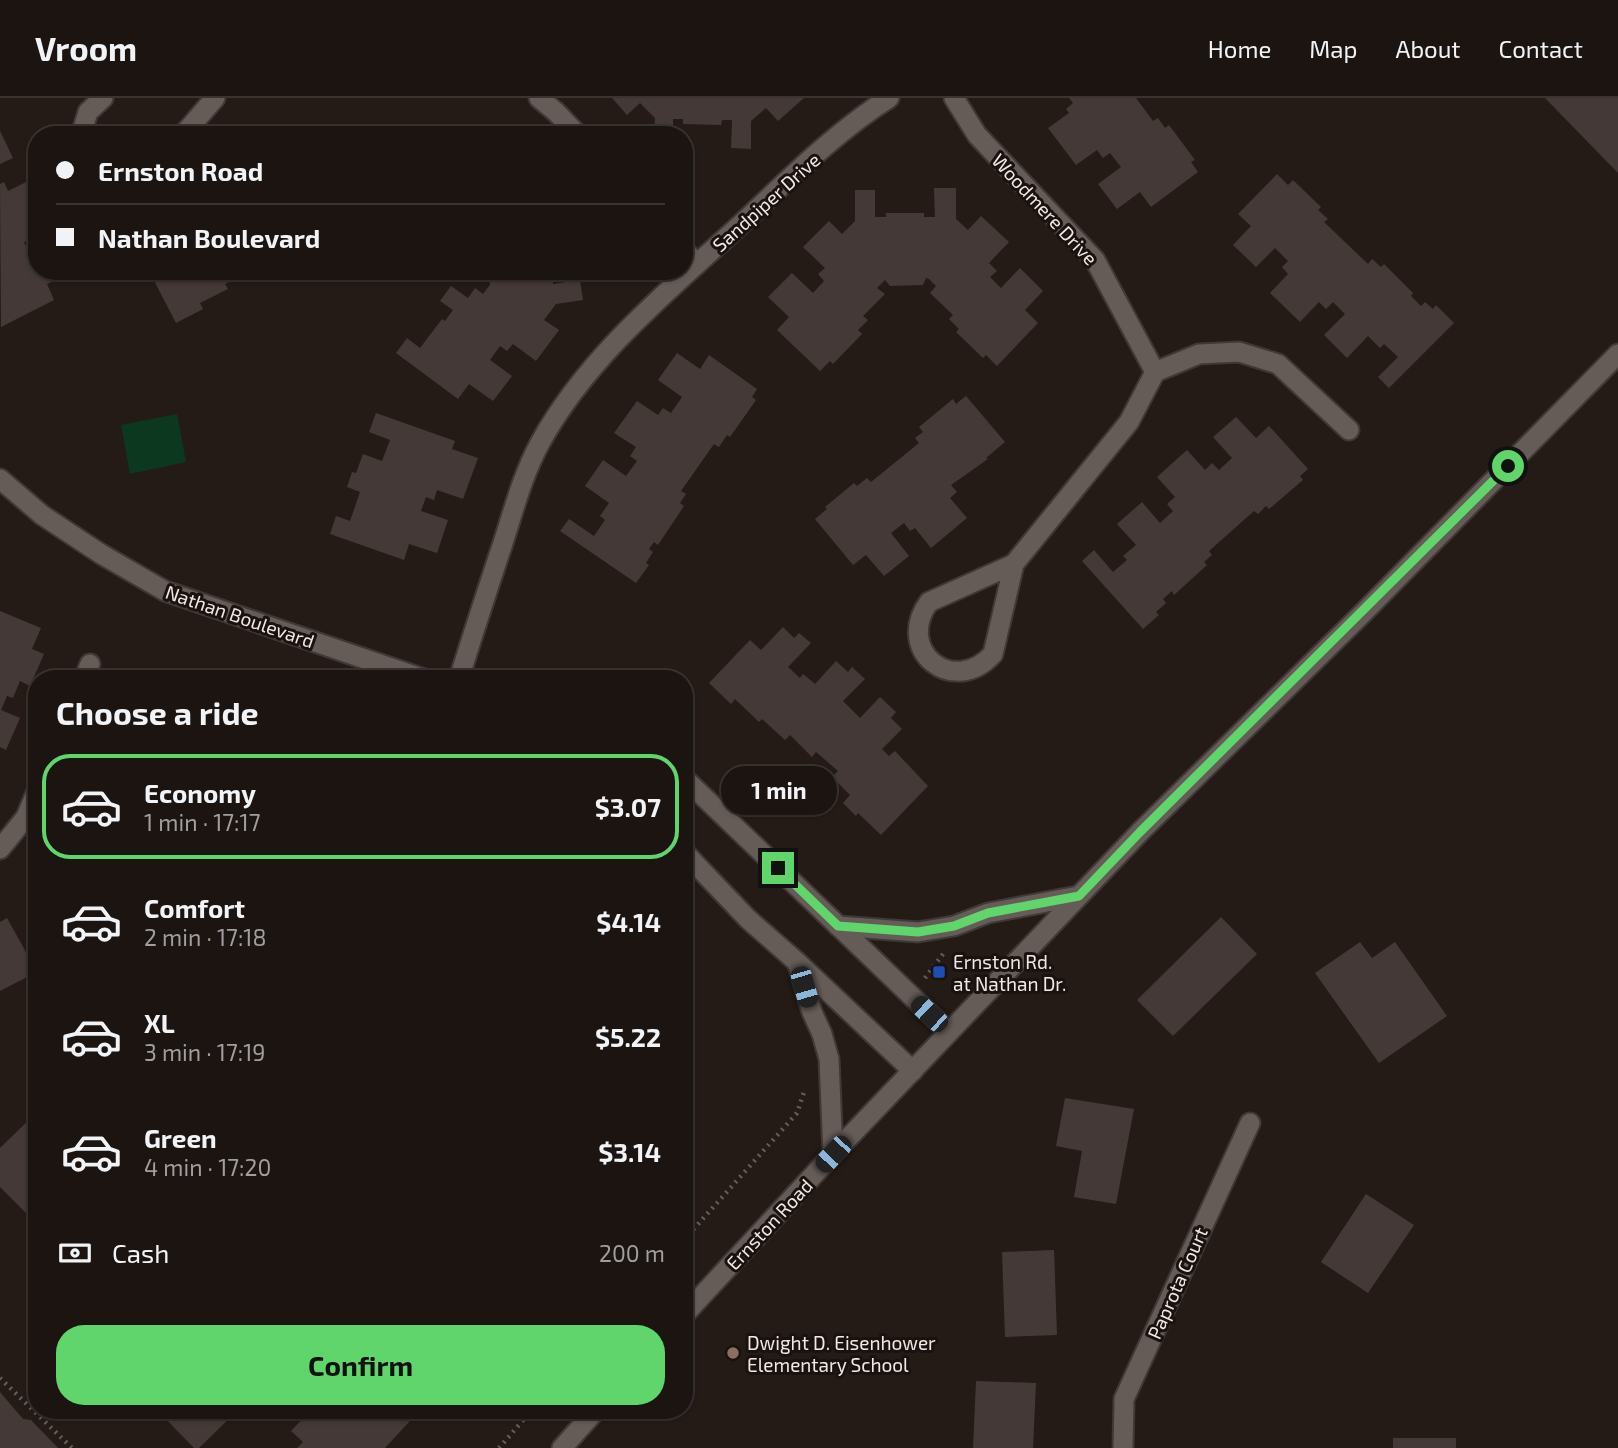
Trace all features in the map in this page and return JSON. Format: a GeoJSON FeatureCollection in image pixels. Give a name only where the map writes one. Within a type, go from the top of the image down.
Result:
{"type":"FeatureCollection","features":[{"type":"Feature","properties":{"kind":"street"},"geometry":{"type":"LineString","coordinates":[[83,126],[88,112],[103,98]]}},
{"type":"Feature","properties":{"kind":"street"},"geometry":{"type":"LineString","coordinates":[[192,126],[215,98]]}},
{"type":"Feature","properties":{"kind":"street"},"geometry":{"type":"LineString","coordinates":[[539,98],[569,126]]}},
{"type":"Feature","properties":{"kind":"street","name":"Sandpiper Drive"},"geometry":{"type":"LineString","coordinates":[[693,255],[871,109],[889,98]]}},
{"type":"Feature","properties":{"kind":"street","name":"Woodmere Drive"},"geometry":{"type":"LineString","coordinates":[[954,98],[977,135],[1095,260],[1156,372]]}},
{"type":"Feature","properties":{"kind":"street","name":"Sandpiper Drive"},"geometry":{"type":"LineString","coordinates":[[461,670],[520,490],[540,444],[563,406],[671,280]]}},
{"type":"Feature","properties":{"kind":"street"},"geometry":{"type":"LineString","coordinates":[[1014,564],[929,602],[918,626],[918,639],[923,652],[933,663],[944,670],[972,670],[984,664],[993,654],[1014,564],[1129,422],[1156,372],[1199,354],[1239,352],[1278,364],[1349,430]]}},
{"type":"Feature","properties":{"kind":"street","name":"Ernston Road"},"geometry":{"type":"LineString","coordinates":[[693,1305],[1140,832],[1374,602],[1618,354]]}},
{"type":"Feature","properties":{"kind":"street","name":"Nathan Boulevard"},"geometry":{"type":"LineString","coordinates":[[0,479],[42,514],[101,555],[165,591],[398,670]]}},
{"type":"Feature","properties":{"kind":"street"},"geometry":{"type":"LineString","coordinates":[[693,787],[949,1032]]}},
{"type":"Feature","properties":{"kind":"street"},"geometry":{"type":"LineString","coordinates":[[0,849],[28,812]]}},
{"type":"Feature","properties":{"kind":"street"},"geometry":{"type":"LineString","coordinates":[[693,861],[748,919],[913,1071]]}},
{"type":"Feature","properties":{"kind":"street"},"geometry":{"type":"LineString","coordinates":[[838,926],[918,932],[954,926],[988,913],[1079,896]]}},
{"type":"Feature","properties":{"kind":"street"},"geometry":{"type":"LineString","coordinates":[[797,962],[829,1059],[833,1154]]}},
{"type":"Feature","properties":{"kind":"street","name":"Paprota Court"},"geometry":{"type":"LineString","coordinates":[[1123,1448],[1124,1399],[1250,1123]]}},
{"type":"Feature","properties":{"kind":"street"},"geometry":{"type":"LineString","coordinates":[[562,1448],[588,1419]]}},
{"type":"Feature","properties":{"kind":"path"},"geometry":{"type":"LineString","coordinates":[[920,984],[945,950]]}},
{"type":"Feature","properties":{"kind":"path"},"geometry":{"type":"LineString","coordinates":[[693,1230],[797,1113],[806,1085]]}},
{"type":"Feature","properties":{"kind":"path"},"geometry":{"type":"LineString","coordinates":[[0,1378],[28,1405]]}},
{"type":"Feature","properties":{"kind":"path"},"geometry":{"type":"LineString","coordinates":[[42,1419],[72,1448]]}},
{"type":"Feature","properties":{"kind":"path"},"geometry":{"type":"LineString","coordinates":[[499,1448],[524,1419]]}},
{"type":"Feature","properties":{"kind":"green space"},"geometry":{"type":"Polygon","coordinates":[[[177,414],[186,462],[130,474],[121,425],[177,414]]]}},
{"type":"Feature","properties":{"kind":"building"},"geometry":{"type":"Polygon","coordinates":[[[612,98],[804,98],[778,121],[766,108],[751,121],[751,149],[731,148],[732,120],[722,120],[721,125],[683,124],[683,119],[673,119],[673,126],[655,126],[655,118],[640,103],[627,115],[612,98]]]}},
{"type":"Feature","properties":{"kind":"building"},"geometry":{"type":"Polygon","coordinates":[[[1069,98],[1136,98],[1153,121],[1158,118],[1165,128],[1169,125],[1195,160],[1191,162],[1198,172],[1151,207],[1140,192],[1117,209],[1098,184],[1121,167],[1110,153],[1103,158],[1097,150],[1076,165],[1048,128],[1069,113],[1066,109],[1073,103],[1069,98]]]}},
{"type":"Feature","properties":{"kind":"building"},"geometry":{"type":"Polygon","coordinates":[[[1545,98],[1618,98],[1618,173],[1545,98]]]}},
{"type":"Feature","properties":{"kind":"building"},"geometry":{"type":"Polygon","coordinates":[[[0,131],[13,158],[0,164],[0,131]]]}},
{"type":"Feature","properties":{"kind":"building"},"geometry":{"type":"Polygon","coordinates":[[[1277,174],[1288,185],[1293,180],[1321,207],[1318,210],[1328,219],[1324,222],[1368,264],[1372,259],[1381,267],[1384,264],[1413,293],[1411,296],[1421,306],[1425,302],[1433,309],[1436,305],[1454,323],[1389,388],[1378,377],[1398,357],[1384,344],[1380,348],[1368,336],[1347,358],[1324,335],[1345,314],[1333,302],[1326,309],[1319,302],[1300,322],[1270,293],[1288,274],[1282,267],[1288,261],[1275,248],[1256,267],[1233,245],[1251,226],[1238,214],[1277,174]]]}},
{"type":"Feature","properties":{"kind":"building"},"geometry":{"type":"Polygon","coordinates":[[[28,181],[28,240],[24,242],[28,251],[28,280],[55,280],[47,284],[54,300],[1,327],[0,184],[4,182],[8,191],[28,181]]]}},
{"type":"Feature","properties":{"kind":"building"},"geometry":{"type":"Polygon","coordinates":[[[934,188],[956,188],[956,219],[968,230],[981,216],[1009,242],[989,263],[997,271],[990,277],[1001,288],[1020,268],[1043,291],[1025,310],[1038,323],[997,366],[986,355],[983,358],[956,332],[959,329],[949,319],[953,315],[930,293],[936,286],[929,279],[926,278],[923,285],[890,286],[885,280],[877,288],[885,294],[863,316],[868,320],[858,330],[862,334],[833,364],[830,361],[820,371],[777,330],[789,317],[768,297],[792,273],[813,293],[824,281],[818,274],[825,268],[803,247],[829,221],[842,234],[855,221],[855,190],[875,190],[875,217],[886,217],[886,213],[924,213],[924,217],[935,217],[934,188]]]}},
{"type":"Feature","properties":{"kind":"building"},"geometry":{"type":"Polygon","coordinates":[[[154,280],[233,280],[225,284],[228,289],[200,303],[203,309],[176,323],[154,280]]]}},
{"type":"Feature","properties":{"kind":"building"},"geometry":{"type":"Polygon","coordinates":[[[489,280],[553,280],[553,284],[580,280],[583,300],[556,304],[544,320],[559,330],[536,361],[513,344],[507,351],[500,346],[490,360],[512,376],[493,401],[469,384],[458,399],[396,353],[407,338],[420,348],[442,319],[445,321],[453,310],[440,301],[451,286],[468,298],[475,288],[483,294],[490,285],[489,280]]]}},
{"type":"Feature","properties":{"kind":"building"},"geometry":{"type":"Polygon","coordinates":[[[677,353],[700,369],[709,355],[757,389],[752,397],[756,400],[730,437],[727,435],[719,447],[714,444],[681,491],[686,494],[680,503],[684,506],[658,545],[654,542],[649,549],[653,552],[646,563],[649,565],[636,583],[560,531],[569,519],[594,536],[605,520],[600,516],[609,503],[585,486],[603,460],[626,476],[637,461],[630,456],[636,447],[614,433],[637,401],[658,415],[663,408],[671,413],[682,397],[658,380],[677,353]]]}},
{"type":"Feature","properties":{"kind":"building"},"geometry":{"type":"Polygon","coordinates":[[[966,396],[1005,442],[986,458],[988,459],[951,485],[957,492],[950,498],[967,518],[931,548],[915,528],[910,531],[904,523],[891,533],[909,556],[884,576],[866,555],[853,565],[815,519],[854,483],[857,486],[867,478],[871,482],[919,443],[915,438],[923,432],[919,427],[953,399],[956,404],[966,396]]]}},
{"type":"Feature","properties":{"kind":"building"},"geometry":{"type":"Polygon","coordinates":[[[376,413],[455,441],[452,449],[478,458],[463,499],[437,490],[434,500],[426,497],[421,511],[448,520],[437,553],[409,544],[404,560],[330,534],[336,516],[350,521],[360,492],[347,487],[363,454],[382,461],[390,440],[369,432],[376,413]]]}},
{"type":"Feature","properties":{"kind":"building"},"geometry":{"type":"Polygon","coordinates":[[[1236,417],[1256,438],[1269,426],[1308,469],[1300,476],[1303,480],[1269,509],[1266,506],[1258,514],[1254,511],[1209,551],[1212,555],[1204,562],[1207,565],[1174,595],[1172,591],[1163,599],[1166,603],[1156,612],[1159,615],[1143,629],[1082,561],[1094,550],[1113,572],[1127,560],[1123,556],[1136,545],[1117,524],[1142,502],[1160,523],[1173,511],[1167,504],[1175,497],[1157,477],[1187,450],[1205,470],[1212,463],[1219,470],[1232,458],[1213,437],[1236,417]]]}},
{"type":"Feature","properties":{"kind":"building"},"geometry":{"type":"Polygon","coordinates":[[[0,611],[41,628],[32,649],[44,654],[37,670],[28,670],[28,685],[20,681],[13,698],[7,696],[1,710],[20,718],[6,750],[0,747],[0,611]]]}},
{"type":"Feature","properties":{"kind":"building"},"geometry":{"type":"Polygon","coordinates":[[[783,627],[794,638],[799,633],[811,643],[788,667],[800,678],[803,674],[815,684],[836,661],[848,672],[852,667],[865,679],[843,701],[860,718],[880,697],[896,712],[891,718],[902,729],[882,749],[889,756],[895,751],[928,786],[881,835],[843,803],[850,795],[832,777],[838,771],[816,752],[812,757],[790,735],[785,740],[762,719],[759,722],[735,699],[731,704],[709,683],[750,640],[761,650],[783,627]]]}},
{"type":"Feature","properties":{"kind":"building"},"geometry":{"type":"Polygon","coordinates":[[[1221,917],[1257,954],[1173,1036],[1137,1000],[1221,917]]]}},
{"type":"Feature","properties":{"kind":"building"},"geometry":{"type":"Polygon","coordinates":[[[7,918],[28,956],[28,977],[0,991],[0,922],[7,918]]]}},
{"type":"Feature","properties":{"kind":"building"},"geometry":{"type":"Polygon","coordinates":[[[1360,942],[1372,958],[1395,942],[1447,1016],[1379,1063],[1315,973],[1360,942]]]}},
{"type":"Feature","properties":{"kind":"building"},"geometry":{"type":"Polygon","coordinates":[[[1065,1098],[1134,1109],[1116,1204],[1074,1197],[1082,1151],[1056,1146],[1065,1098]]]}},
{"type":"Feature","properties":{"kind":"building"},"geometry":{"type":"Polygon","coordinates":[[[28,1121],[27,1214],[0,1187],[0,1148],[28,1121]]]}},
{"type":"Feature","properties":{"kind":"building"},"geometry":{"type":"Polygon","coordinates":[[[1366,1194],[1414,1225],[1368,1293],[1321,1262],[1366,1194]]]}},
{"type":"Feature","properties":{"kind":"building"},"geometry":{"type":"Polygon","coordinates":[[[1054,1250],[1057,1335],[1005,1337],[1002,1252],[1054,1250]]]}},
{"type":"Feature","properties":{"kind":"building"},"geometry":{"type":"Polygon","coordinates":[[[976,1381],[1036,1383],[1033,1448],[973,1448],[976,1381]]]}},
{"type":"Feature","properties":{"kind":"building"},"geometry":{"type":"Polygon","coordinates":[[[0,1392],[23,1419],[31,1420],[58,1448],[0,1448],[0,1392]]]}},
{"type":"Feature","properties":{"kind":"building"},"geometry":{"type":"Polygon","coordinates":[[[166,1419],[229,1419],[199,1448],[194,1448],[166,1419]]]}},
{"type":"Feature","properties":{"kind":"building"},"geometry":{"type":"Polygon","coordinates":[[[302,1419],[412,1419],[385,1448],[297,1448],[303,1442],[291,1431],[302,1419]]]}},
{"type":"Feature","properties":{"kind":"building"},"geometry":{"type":"Polygon","coordinates":[[[1393,1438],[1456,1438],[1456,1448],[1393,1448],[1393,1438]]]}},
{"type":"Feature","properties":{"kind":"place","name":"Ernston Rd. at Nathan Dr."},"geometry":{"type":"Point","coordinates":[939,972]}},
{"type":"Feature","properties":{"kind":"place","name":"Dwight D. Eisenhower Elementary School"},"geometry":{"type":"Point","coordinates":[733,1353]}},
{"type":"Feature","properties":{"kind":"route"},"geometry":{"type":"LineString","coordinates":[[778,868],[838,926],[918,932],[954,926],[988,913],[1079,896],[1508,466]]}}]}
